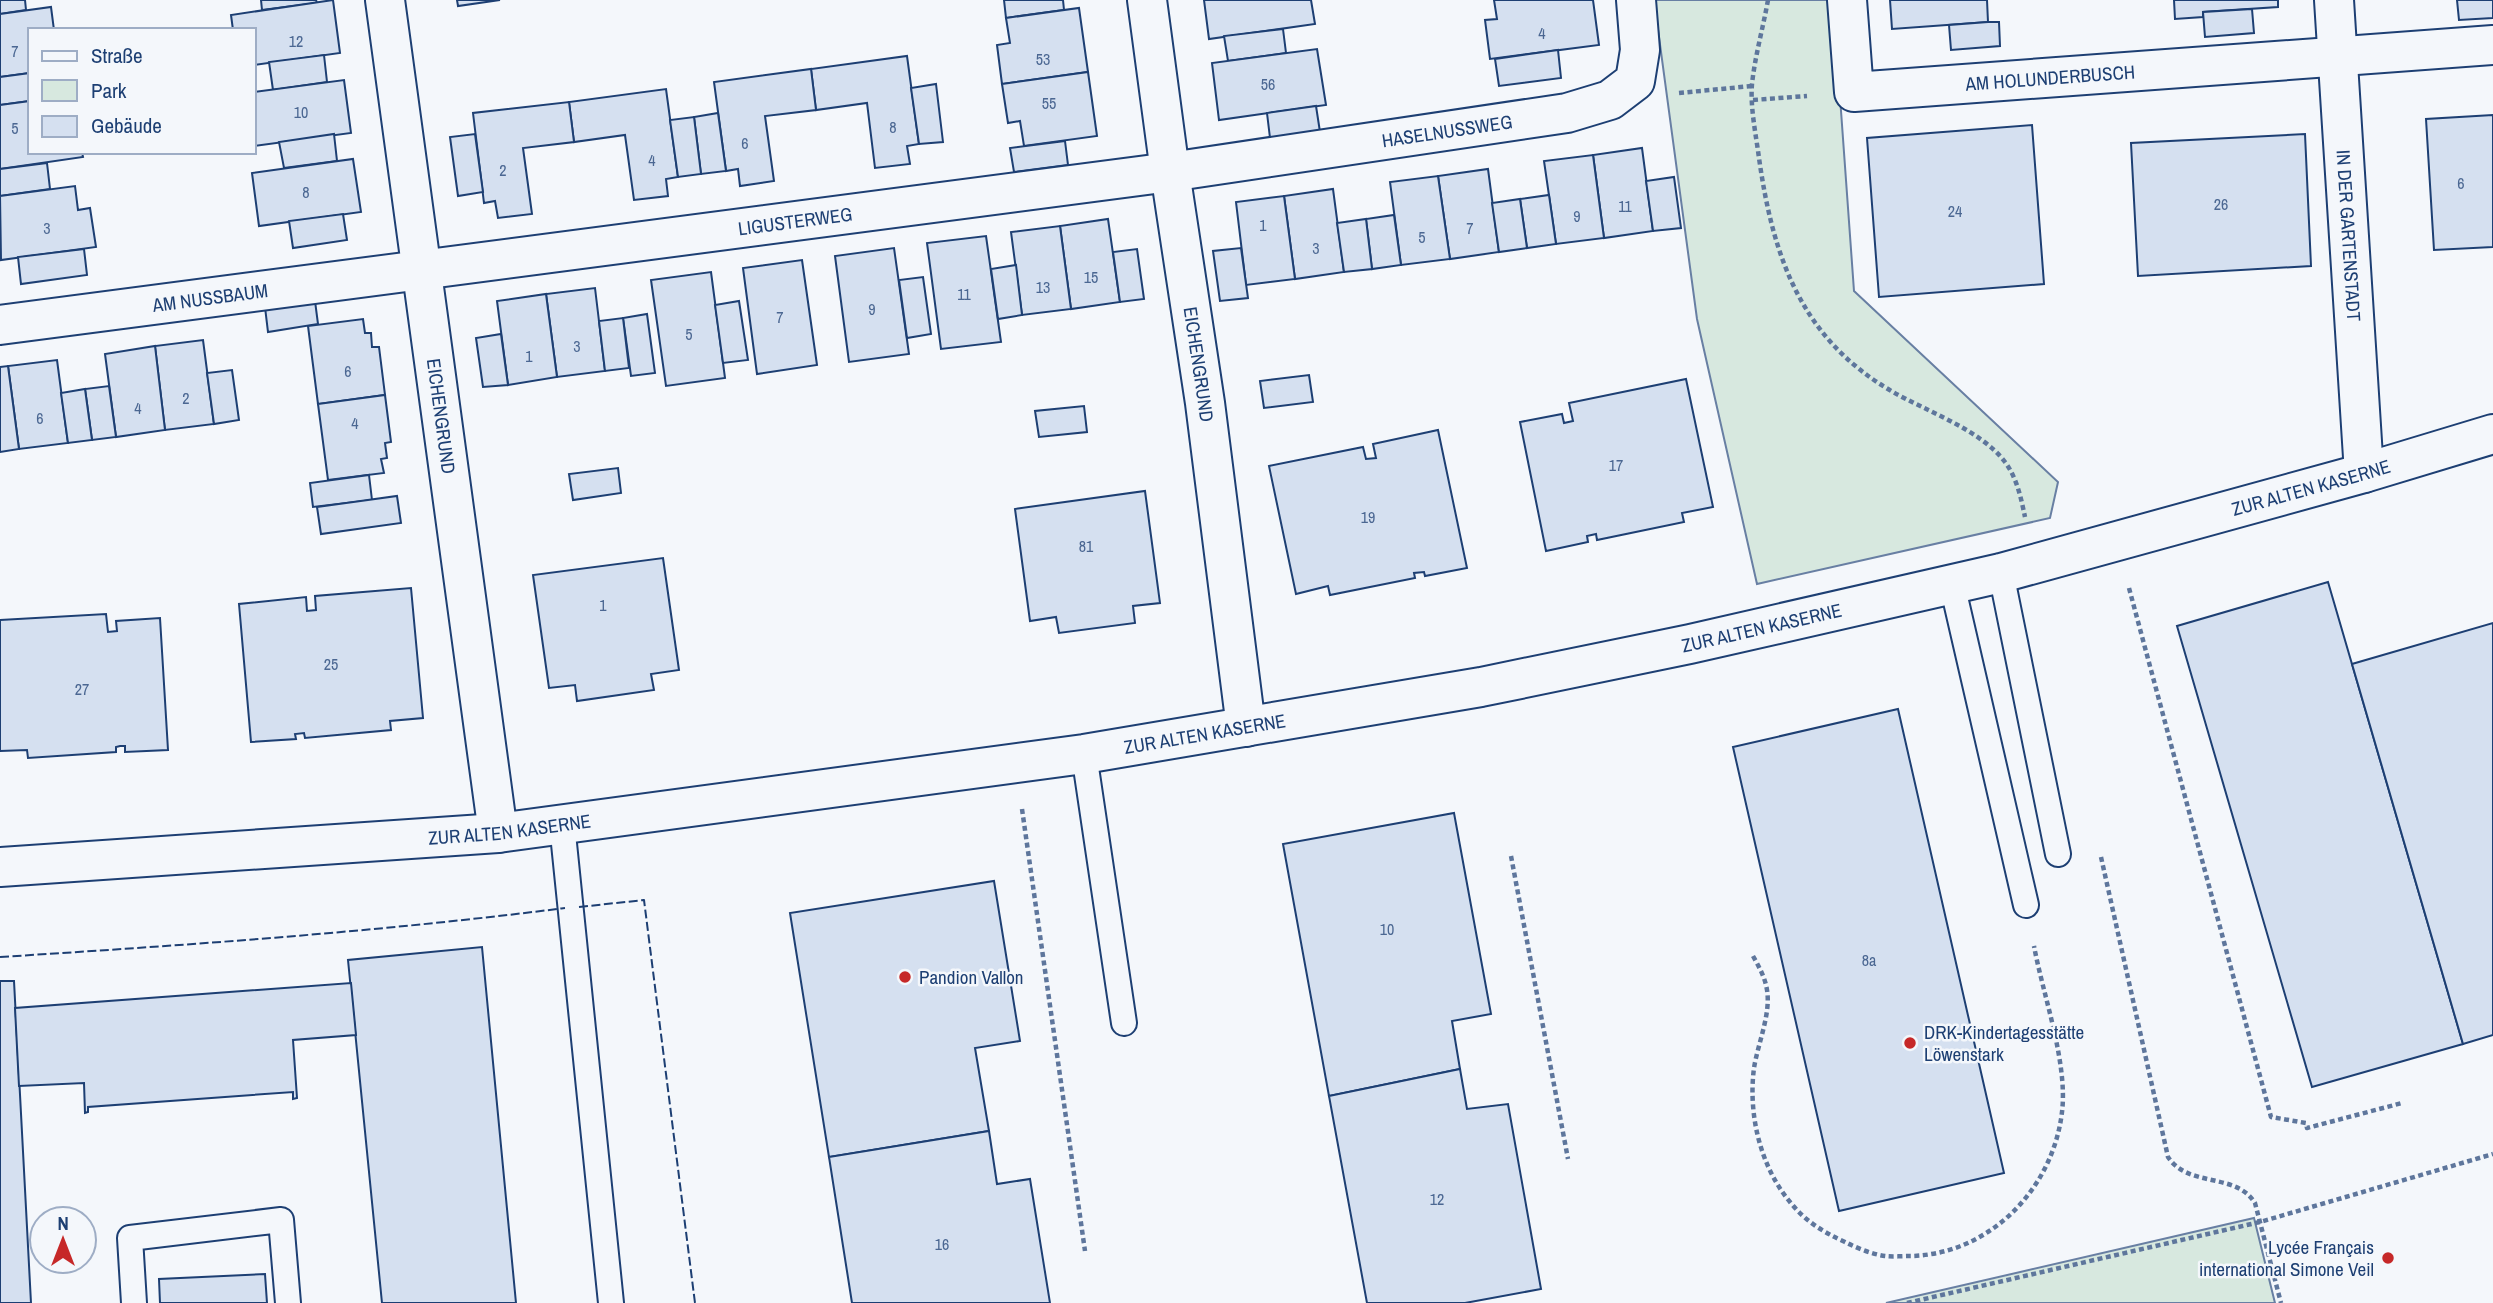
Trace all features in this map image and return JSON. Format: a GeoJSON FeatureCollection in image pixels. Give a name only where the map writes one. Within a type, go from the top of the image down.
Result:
{"type":"FeatureCollection","features":[{"type":"Feature","properties":{"kind":"street","name":"EICHENGRUND"},"geometry":{"type":"LineString","coordinates":[[385,0],[498,833]]}},
{"type":"Feature","properties":{"kind":"street","name":"EICHENGRUND"},"geometry":{"type":"LineString","coordinates":[[1147,0],[1205,403],[1246,727]]}},
{"type":"Feature","properties":{"kind":"street","name":"HASELNUSSWEG"},"geometry":{"type":"LineString","coordinates":[[1170,172],[1567,113],[1610,100],[1635,81],[1640,51],[1636,0]]}},
{"type":"Feature","properties":{"kind":"street","name":"AM HOLUNDERBUSCH"},"geometry":{"type":"LineString","coordinates":[[1847,0],[1854,92],[2338,55]]}},
{"type":"Feature","properties":{"kind":"street","name":"IN DER GARTENSTADT"},"geometry":{"type":"LineString","coordinates":[[2334,0],[2364,473]]}},
{"type":"Feature","properties":{"kind":"street"},"geometry":{"type":"LineString","coordinates":[[2338,55],[2493,45]]}},
{"type":"Feature","properties":{"kind":"street","name":"LIGUSTERWEG"},"geometry":{"type":"LineString","coordinates":[[421,269],[1170,172]]}},
{"type":"Feature","properties":{"kind":"street","name":"AM NUSSBAUM"},"geometry":{"type":"LineString","coordinates":[[0,325],[421,269]]}},
{"type":"Feature","properties":{"kind":"street","name":"ZUR ALTEN KASERNE"},"geometry":{"type":"LineString","coordinates":[[0,867],[498,833],[1084,754],[1481,687],[1690,644],[2018,567],[2364,473],[2493,434]]}},
{"type":"Feature","properties":{"kind":"lane"},"geometry":{"type":"LineString","coordinates":[[2018,567],[2058,854]]}},
{"type":"Feature","properties":{"kind":"lane"},"geometry":{"type":"LineString","coordinates":[[1952,583],[2025,905]]}},
{"type":"Feature","properties":{"kind":"lane"},"geometry":{"type":"LineString","coordinates":[[1084,754],[1124,1023]]}},
{"type":"Feature","properties":{"kind":"lane"},"geometry":{"type":"LineString","coordinates":[[562,824],[611,1303]]}},
{"type":"Feature","properties":{"kind":"lane"},"geometry":{"type":"LineString","coordinates":[[134,1303],[130,1238],[281,1220],[288,1303]]}},
{"type":"Feature","properties":{"kind":"path"},"geometry":{"type":"LineString","coordinates":[[1768,0],[1752,86],[1764,190],[1784,270],[1803,306],[1828,339],[1858,367],[1892,392],[1987,444],[2005,462],[2018,485],[2018,567]]}},
{"type":"Feature","properties":{"kind":"path"},"geometry":{"type":"LineString","coordinates":[[2116,540],[2271,1118],[2306,1123],[2307,1128],[2402,1103]]}},
{"type":"Feature","properties":{"kind":"path"},"geometry":{"type":"LineString","coordinates":[[1016,763],[1085,1251]]}},
{"type":"Feature","properties":{"kind":"path"},"geometry":{"type":"LineString","coordinates":[[2098,845],[2168,1157],[2178,1169],[2247,1192],[2255,1203],[2281,1303]]}},
{"type":"Feature","properties":{"kind":"path"},"geometry":{"type":"LineString","coordinates":[[1511,856],[1568,1158]]}},
{"type":"Feature","properties":{"kind":"path"},"geometry":{"type":"LineString","coordinates":[[1753,956],[1763,973],[1768,992],[1752,1091],[1757,1136],[1774,1177],[1812,1225],[1834,1237],[1860,1249],[1885,1256],[1923,1255],[1976,1240],[2019,1207],[2044,1171],[2057,1136],[2062,1111],[2060,1065],[2025,905]]}},
{"type":"Feature","properties":{"kind":"path"},"geometry":{"type":"LineString","coordinates":[[1907,1303],[2260,1222],[2493,1154]]}},
{"type":"Feature","properties":{"kind":"green space"},"geometry":{"type":"Polygon","coordinates":[[[1654,0],[1833,0],[1854,291],[2058,482],[2050,518],[1757,584],[1697,319],[1654,0]]]}},
{"type":"Feature","properties":{"kind":"green space"},"geometry":{"type":"Polygon","coordinates":[[[2254,1218],[2275,1303],[1886,1303],[2254,1218]]]}},
{"type":"Feature","properties":{"kind":"building"},"geometry":{"type":"Polygon","coordinates":[[[0,0],[25,0],[26,10],[0,14],[0,0]]]}},
{"type":"Feature","properties":{"kind":"building"},"geometry":{"type":"Polygon","coordinates":[[[261,0],[316,0],[317,3],[262,10],[261,0]]]}},
{"type":"Feature","properties":{"kind":"building"},"geometry":{"type":"Polygon","coordinates":[[[333,0],[340,53],[256,65],[256,28],[233,28],[231,15],[333,0]]]}},
{"type":"Feature","properties":{"kind":"building"},"geometry":{"type":"Polygon","coordinates":[[[457,0],[500,0],[458,6],[457,0]]]}},
{"type":"Feature","properties":{"kind":"building"},"geometry":{"type":"Polygon","coordinates":[[[1004,0],[1063,0],[1064,10],[1006,18],[1004,0]]]}},
{"type":"Feature","properties":{"kind":"building"},"geometry":{"type":"Polygon","coordinates":[[[1204,0],[1311,0],[1315,24],[1209,39],[1204,0]]]}},
{"type":"Feature","properties":{"kind":"building"},"geometry":{"type":"Polygon","coordinates":[[[1494,0],[1593,0],[1599,45],[1490,59],[1485,20],[1497,19],[1494,0]]]}},
{"type":"Feature","properties":{"kind":"building"},"geometry":{"type":"Polygon","coordinates":[[[1890,0],[1987,0],[1988,22],[1892,29],[1890,0]]]}},
{"type":"Feature","properties":{"kind":"building"},"geometry":{"type":"Polygon","coordinates":[[[2174,0],[2278,0],[2278,7],[2203,12],[2203,17],[2175,19],[2174,0]]]}},
{"type":"Feature","properties":{"kind":"building"},"geometry":{"type":"Polygon","coordinates":[[[2457,0],[2493,0],[2493,18],[2459,20],[2457,0]]]}},
{"type":"Feature","properties":{"kind":"building"},"geometry":{"type":"Polygon","coordinates":[[[51,7],[54,28],[28,28],[28,73],[0,77],[0,14],[51,7]]]}},
{"type":"Feature","properties":{"kind":"building"},"geometry":{"type":"Polygon","coordinates":[[[1079,8],[1088,72],[1002,84],[997,45],[1010,43],[1006,18],[1079,8]]]}},
{"type":"Feature","properties":{"kind":"building"},"geometry":{"type":"Polygon","coordinates":[[[2252,9],[2254,33],[2205,37],[2203,12],[2252,9]]]}},
{"type":"Feature","properties":{"kind":"building"},"geometry":{"type":"Polygon","coordinates":[[[1999,22],[2000,46],[1951,50],[1949,25],[1999,22]]]}},
{"type":"Feature","properties":{"kind":"building"},"geometry":{"type":"Polygon","coordinates":[[[1283,29],[1286,53],[1228,61],[1224,36],[1283,29]]]}},
{"type":"Feature","properties":{"kind":"building"},"geometry":{"type":"Polygon","coordinates":[[[1317,49],[1326,105],[1219,120],[1212,63],[1317,49]]]}},
{"type":"Feature","properties":{"kind":"building"},"geometry":{"type":"Polygon","coordinates":[[[1558,50],[1561,78],[1499,86],[1495,59],[1558,50]]]}},
{"type":"Feature","properties":{"kind":"building"},"geometry":{"type":"Polygon","coordinates":[[[324,55],[327,82],[273,90],[269,62],[324,55]]]}},
{"type":"Feature","properties":{"kind":"building"},"geometry":{"type":"Polygon","coordinates":[[[907,56],[919,144],[907,146],[910,164],[875,168],[867,103],[816,110],[811,69],[907,56]]]}},
{"type":"Feature","properties":{"kind":"building"},"geometry":{"type":"Polygon","coordinates":[[[811,69],[816,110],[765,116],[774,181],[740,186],[738,169],[726,171],[714,82],[811,69]]]}},
{"type":"Feature","properties":{"kind":"building"},"geometry":{"type":"Polygon","coordinates":[[[1088,72],[1097,136],[1024,146],[1020,121],[1008,123],[1002,84],[1088,72]]]}},
{"type":"Feature","properties":{"kind":"building"},"geometry":{"type":"Polygon","coordinates":[[[28,73],[28,101],[0,105],[0,77],[28,73]]]}},
{"type":"Feature","properties":{"kind":"building"},"geometry":{"type":"Polygon","coordinates":[[[344,80],[351,133],[256,146],[256,92],[344,80]]]}},
{"type":"Feature","properties":{"kind":"building"},"geometry":{"type":"Polygon","coordinates":[[[936,84],[943,142],[919,144],[911,88],[936,84]]]}},
{"type":"Feature","properties":{"kind":"building"},"geometry":{"type":"Polygon","coordinates":[[[666,89],[678,177],[666,179],[668,196],[634,200],[625,135],[574,142],[569,102],[666,89]]]}},
{"type":"Feature","properties":{"kind":"building"},"geometry":{"type":"Polygon","coordinates":[[[28,101],[28,154],[82,154],[83,157],[0,169],[0,105],[28,101]]]}},
{"type":"Feature","properties":{"kind":"building"},"geometry":{"type":"Polygon","coordinates":[[[569,102],[574,142],[523,148],[532,214],[498,218],[495,201],[484,203],[473,113],[569,102]]]}},
{"type":"Feature","properties":{"kind":"building"},"geometry":{"type":"Polygon","coordinates":[[[1316,106],[1320,132],[1270,138],[1267,113],[1316,106]]]}},
{"type":"Feature","properties":{"kind":"building"},"geometry":{"type":"Polygon","coordinates":[[[718,113],[726,171],[701,174],[694,117],[718,113]]]}},
{"type":"Feature","properties":{"kind":"building"},"geometry":{"type":"Polygon","coordinates":[[[2493,115],[2493,247],[2434,250],[2426,119],[2493,115]]]}},
{"type":"Feature","properties":{"kind":"building"},"geometry":{"type":"Polygon","coordinates":[[[694,117],[701,174],[678,177],[670,120],[694,117]]]}},
{"type":"Feature","properties":{"kind":"building"},"geometry":{"type":"Polygon","coordinates":[[[2032,125],[2044,284],[1879,297],[1867,138],[2032,125]]]}},
{"type":"Feature","properties":{"kind":"building"},"geometry":{"type":"Polygon","coordinates":[[[334,134],[337,161],[284,168],[279,142],[334,134]]]}},
{"type":"Feature","properties":{"kind":"building"},"geometry":{"type":"Polygon","coordinates":[[[475,134],[483,192],[458,196],[450,137],[475,134]]]}},
{"type":"Feature","properties":{"kind":"building"},"geometry":{"type":"Polygon","coordinates":[[[2305,134],[2311,266],[2138,276],[2131,143],[2305,134]]]}},
{"type":"Feature","properties":{"kind":"building"},"geometry":{"type":"Polygon","coordinates":[[[1065,141],[1068,165],[1014,172],[1010,148],[1065,141]]]}},
{"type":"Feature","properties":{"kind":"building"},"geometry":{"type":"Polygon","coordinates":[[[1642,148],[1653,231],[1604,238],[1593,155],[1642,148]]]}},
{"type":"Feature","properties":{"kind":"building"},"geometry":{"type":"Polygon","coordinates":[[[1593,155],[1604,238],[1556,244],[1544,161],[1593,155]]]}},
{"type":"Feature","properties":{"kind":"building"},"geometry":{"type":"Polygon","coordinates":[[[353,159],[361,212],[259,226],[252,173],[353,159]]]}},
{"type":"Feature","properties":{"kind":"building"},"geometry":{"type":"Polygon","coordinates":[[[47,163],[50,189],[0,196],[0,169],[47,163]]]}},
{"type":"Feature","properties":{"kind":"building"},"geometry":{"type":"Polygon","coordinates":[[[1488,169],[1499,252],[1450,259],[1438,176],[1488,169]]]}},
{"type":"Feature","properties":{"kind":"building"},"geometry":{"type":"Polygon","coordinates":[[[1438,176],[1450,259],[1401,265],[1390,182],[1438,176]]]}},
{"type":"Feature","properties":{"kind":"building"},"geometry":{"type":"Polygon","coordinates":[[[1674,177],[1681,228],[1653,231],[1646,181],[1674,177]]]}},
{"type":"Feature","properties":{"kind":"building"},"geometry":{"type":"Polygon","coordinates":[[[75,186],[78,210],[90,208],[96,247],[1,260],[0,196],[75,186]]]}},
{"type":"Feature","properties":{"kind":"building"},"geometry":{"type":"Polygon","coordinates":[[[1333,189],[1344,272],[1295,279],[1284,196],[1333,189]]]}},
{"type":"Feature","properties":{"kind":"building"},"geometry":{"type":"Polygon","coordinates":[[[1549,195],[1556,244],[1527,248],[1520,199],[1549,195]]]}},
{"type":"Feature","properties":{"kind":"building"},"geometry":{"type":"Polygon","coordinates":[[[1284,196],[1295,279],[1246,285],[1236,202],[1284,196]]]}},
{"type":"Feature","properties":{"kind":"building"},"geometry":{"type":"Polygon","coordinates":[[[1520,199],[1527,248],[1499,252],[1492,203],[1520,199]]]}},
{"type":"Feature","properties":{"kind":"building"},"geometry":{"type":"Polygon","coordinates":[[[343,214],[347,240],[293,248],[289,221],[343,214]]]}},
{"type":"Feature","properties":{"kind":"building"},"geometry":{"type":"Polygon","coordinates":[[[1394,215],[1401,265],[1372,269],[1366,219],[1394,215]]]}},
{"type":"Feature","properties":{"kind":"building"},"geometry":{"type":"Polygon","coordinates":[[[1108,219],[1120,302],[1071,309],[1060,226],[1108,219]]]}},
{"type":"Feature","properties":{"kind":"building"},"geometry":{"type":"Polygon","coordinates":[[[1366,219],[1372,269],[1344,272],[1337,223],[1366,219]]]}},
{"type":"Feature","properties":{"kind":"building"},"geometry":{"type":"Polygon","coordinates":[[[1060,226],[1071,309],[1022,315],[1011,232],[1060,226]]]}},
{"type":"Feature","properties":{"kind":"building"},"geometry":{"type":"Polygon","coordinates":[[[986,236],[1001,342],[941,349],[927,243],[986,236]]]}},
{"type":"Feature","properties":{"kind":"building"},"geometry":{"type":"Polygon","coordinates":[[[894,248],[909,354],[849,362],[835,256],[894,248]]]}},
{"type":"Feature","properties":{"kind":"building"},"geometry":{"type":"Polygon","coordinates":[[[1241,248],[1248,298],[1220,301],[1213,251],[1241,248]]]}},
{"type":"Feature","properties":{"kind":"building"},"geometry":{"type":"Polygon","coordinates":[[[84,249],[87,275],[21,284],[18,257],[84,249]]]}},
{"type":"Feature","properties":{"kind":"building"},"geometry":{"type":"Polygon","coordinates":[[[1137,249],[1144,299],[1120,302],[1113,252],[1137,249]]]}},
{"type":"Feature","properties":{"kind":"building"},"geometry":{"type":"Polygon","coordinates":[[[802,260],[817,365],[757,374],[743,268],[802,260]]]}},
{"type":"Feature","properties":{"kind":"building"},"geometry":{"type":"Polygon","coordinates":[[[1016,265],[1022,315],[998,319],[991,269],[1016,265]]]}},
{"type":"Feature","properties":{"kind":"building"},"geometry":{"type":"Polygon","coordinates":[[[711,272],[725,378],[666,386],[651,280],[711,272]]]}},
{"type":"Feature","properties":{"kind":"building"},"geometry":{"type":"Polygon","coordinates":[[[923,277],[931,334],[907,338],[899,280],[923,277]]]}},
{"type":"Feature","properties":{"kind":"building"},"geometry":{"type":"Polygon","coordinates":[[[595,288],[605,371],[557,377],[546,294],[595,288]]]}},
{"type":"Feature","properties":{"kind":"building"},"geometry":{"type":"Polygon","coordinates":[[[546,294],[557,377],[508,385],[497,301],[546,294]]]}},
{"type":"Feature","properties":{"kind":"building"},"geometry":{"type":"Polygon","coordinates":[[[315,301],[318,324],[268,332],[265,307],[315,301]]]}},
{"type":"Feature","properties":{"kind":"building"},"geometry":{"type":"Polygon","coordinates":[[[739,301],[748,360],[723,363],[715,305],[739,301]]]}},
{"type":"Feature","properties":{"kind":"building"},"geometry":{"type":"Polygon","coordinates":[[[647,314],[655,373],[631,376],[623,318],[647,314]]]}},
{"type":"Feature","properties":{"kind":"building"},"geometry":{"type":"Polygon","coordinates":[[[623,318],[629,368],[605,371],[599,321],[623,318]]]}},
{"type":"Feature","properties":{"kind":"building"},"geometry":{"type":"Polygon","coordinates":[[[363,319],[365,333],[371,333],[372,347],[379,347],[385,395],[318,404],[308,326],[363,319]]]}},
{"type":"Feature","properties":{"kind":"building"},"geometry":{"type":"Polygon","coordinates":[[[501,334],[508,385],[483,387],[476,338],[501,334]]]}},
{"type":"Feature","properties":{"kind":"building"},"geometry":{"type":"Polygon","coordinates":[[[203,340],[214,424],[165,430],[155,346],[203,340]]]}},
{"type":"Feature","properties":{"kind":"building"},"geometry":{"type":"Polygon","coordinates":[[[155,346],[165,430],[116,437],[105,354],[155,346]]]}},
{"type":"Feature","properties":{"kind":"building"},"geometry":{"type":"Polygon","coordinates":[[[57,360],[68,443],[19,449],[8,366],[57,360]]]}},
{"type":"Feature","properties":{"kind":"building"},"geometry":{"type":"Polygon","coordinates":[[[8,366],[19,449],[0,452],[0,367],[8,366]]]}},
{"type":"Feature","properties":{"kind":"building"},"geometry":{"type":"Polygon","coordinates":[[[232,370],[239,420],[214,424],[207,373],[232,370]]]}},
{"type":"Feature","properties":{"kind":"building"},"geometry":{"type":"Polygon","coordinates":[[[1309,375],[1313,402],[1264,408],[1260,381],[1309,375]]]}},
{"type":"Feature","properties":{"kind":"building"},"geometry":{"type":"Polygon","coordinates":[[[1686,379],[1713,507],[1682,513],[1684,522],[1597,540],[1596,534],[1587,536],[1588,542],[1546,551],[1520,422],[1562,414],[1564,423],[1573,421],[1569,403],[1686,379]]]}},
{"type":"Feature","properties":{"kind":"building"},"geometry":{"type":"Polygon","coordinates":[[[109,386],[116,437],[92,440],[85,389],[109,386]]]}},
{"type":"Feature","properties":{"kind":"building"},"geometry":{"type":"Polygon","coordinates":[[[85,389],[92,440],[68,443],[61,393],[85,389]]]}},
{"type":"Feature","properties":{"kind":"building"},"geometry":{"type":"Polygon","coordinates":[[[385,395],[391,442],[385,443],[387,458],[381,459],[384,473],[328,480],[318,404],[385,395]]]}},
{"type":"Feature","properties":{"kind":"building"},"geometry":{"type":"Polygon","coordinates":[[[1084,406],[1087,432],[1039,437],[1035,411],[1084,406]]]}},
{"type":"Feature","properties":{"kind":"building"},"geometry":{"type":"Polygon","coordinates":[[[1438,430],[1467,568],[1425,576],[1424,572],[1414,573],[1415,578],[1330,595],[1328,586],[1296,594],[1269,466],[1363,447],[1366,459],[1376,458],[1373,444],[1438,430]]]}},
{"type":"Feature","properties":{"kind":"building"},"geometry":{"type":"Polygon","coordinates":[[[618,468],[621,493],[573,500],[569,474],[618,468]]]}},
{"type":"Feature","properties":{"kind":"building"},"geometry":{"type":"Polygon","coordinates":[[[369,475],[372,500],[313,507],[310,483],[369,475]]]}},
{"type":"Feature","properties":{"kind":"building"},"geometry":{"type":"Polygon","coordinates":[[[1145,491],[1160,603],[1133,606],[1135,623],[1059,633],[1056,617],[1030,621],[1015,509],[1145,491]]]}},
{"type":"Feature","properties":{"kind":"building"},"geometry":{"type":"Polygon","coordinates":[[[397,496],[401,523],[321,534],[317,507],[397,496]]]}},
{"type":"Feature","properties":{"kind":"building"},"geometry":{"type":"Polygon","coordinates":[[[663,558],[679,670],[651,674],[654,690],[577,701],[575,685],[549,688],[533,575],[663,558]]]}},
{"type":"Feature","properties":{"kind":"building"},"geometry":{"type":"Polygon","coordinates":[[[2328,582],[2463,1044],[2312,1087],[2177,626],[2328,582]]]}},
{"type":"Feature","properties":{"kind":"building"},"geometry":{"type":"Polygon","coordinates":[[[411,588],[423,718],[390,721],[391,730],[305,738],[304,733],[295,734],[296,739],[251,742],[239,604],[306,597],[307,611],[316,610],[315,596],[411,588]]]}},
{"type":"Feature","properties":{"kind":"building"},"geometry":{"type":"Polygon","coordinates":[[[106,614],[108,632],[117,631],[116,621],[160,618],[168,750],[125,752],[125,746],[120,746],[116,747],[116,752],[28,758],[27,750],[0,751],[0,620],[106,614]]]}},
{"type":"Feature","properties":{"kind":"building"},"geometry":{"type":"Polygon","coordinates":[[[2493,623],[2493,1035],[2463,1044],[2352,664],[2493,623]]]}},
{"type":"Feature","properties":{"kind":"building"},"geometry":{"type":"Polygon","coordinates":[[[1898,709],[2004,1173],[1839,1211],[1733,747],[1898,709]]]}},
{"type":"Feature","properties":{"kind":"building"},"geometry":{"type":"Polygon","coordinates":[[[1454,813],[1491,1014],[1452,1021],[1460,1069],[1329,1096],[1283,844],[1454,813]]]}},
{"type":"Feature","properties":{"kind":"building","name":"Pandion Vallon"},"geometry":{"type":"Polygon","coordinates":[[[994,881],[1020,1041],[975,1048],[989,1131],[829,1157],[790,913],[994,881]]]}},
{"type":"Feature","properties":{"kind":"building"},"geometry":{"type":"Polygon","coordinates":[[[482,947],[516,1303],[382,1303],[348,960],[482,947]]]}},
{"type":"Feature","properties":{"kind":"building"},"geometry":{"type":"Polygon","coordinates":[[[0,981],[14,981],[31,1303],[0,1303],[0,981]]]}},
{"type":"Feature","properties":{"kind":"building"},"geometry":{"type":"Polygon","coordinates":[[[351,983],[356,1035],[293,1040],[297,1098],[293,1099],[293,1092],[88,1107],[88,1112],[85,1113],[84,1083],[19,1086],[15,1008],[351,983]]]}},
{"type":"Feature","properties":{"kind":"building"},"geometry":{"type":"Polygon","coordinates":[[[1460,1069],[1467,1109],[1508,1104],[1541,1289],[1465,1303],[1367,1303],[1329,1096],[1460,1069]]]}},
{"type":"Feature","properties":{"kind":"building"},"geometry":{"type":"Polygon","coordinates":[[[989,1131],[997,1184],[1030,1179],[1050,1303],[852,1303],[829,1157],[989,1131]]]}},
{"type":"Feature","properties":{"kind":"building"},"geometry":{"type":"Polygon","coordinates":[[[265,1274],[267,1303],[160,1303],[159,1279],[265,1274]]]}},
{"type":"Feature","properties":{"kind":"fence"},"geometry":{"type":"LineString","coordinates":[[579,907],[644,900],[695,1303]]}},
{"type":"Feature","properties":{"kind":"fence"},"geometry":{"type":"LineString","coordinates":[[0,957],[353,931],[565,908]]}},
{"type":"Feature","properties":{"kind":"place","name":"Pandion Vallon"},"geometry":{"type":"Point","coordinates":[905,977]}},
{"type":"Feature","properties":{"kind":"place","name":"DRK-Kindertagesstätte Löwenstark"},"geometry":{"type":"Point","coordinates":[1910,1043]}},
{"type":"Feature","properties":{"kind":"place","name":"Lycée Français international Simone Veil"},"geometry":{"type":"Point","coordinates":[2388,1258]}}]}
